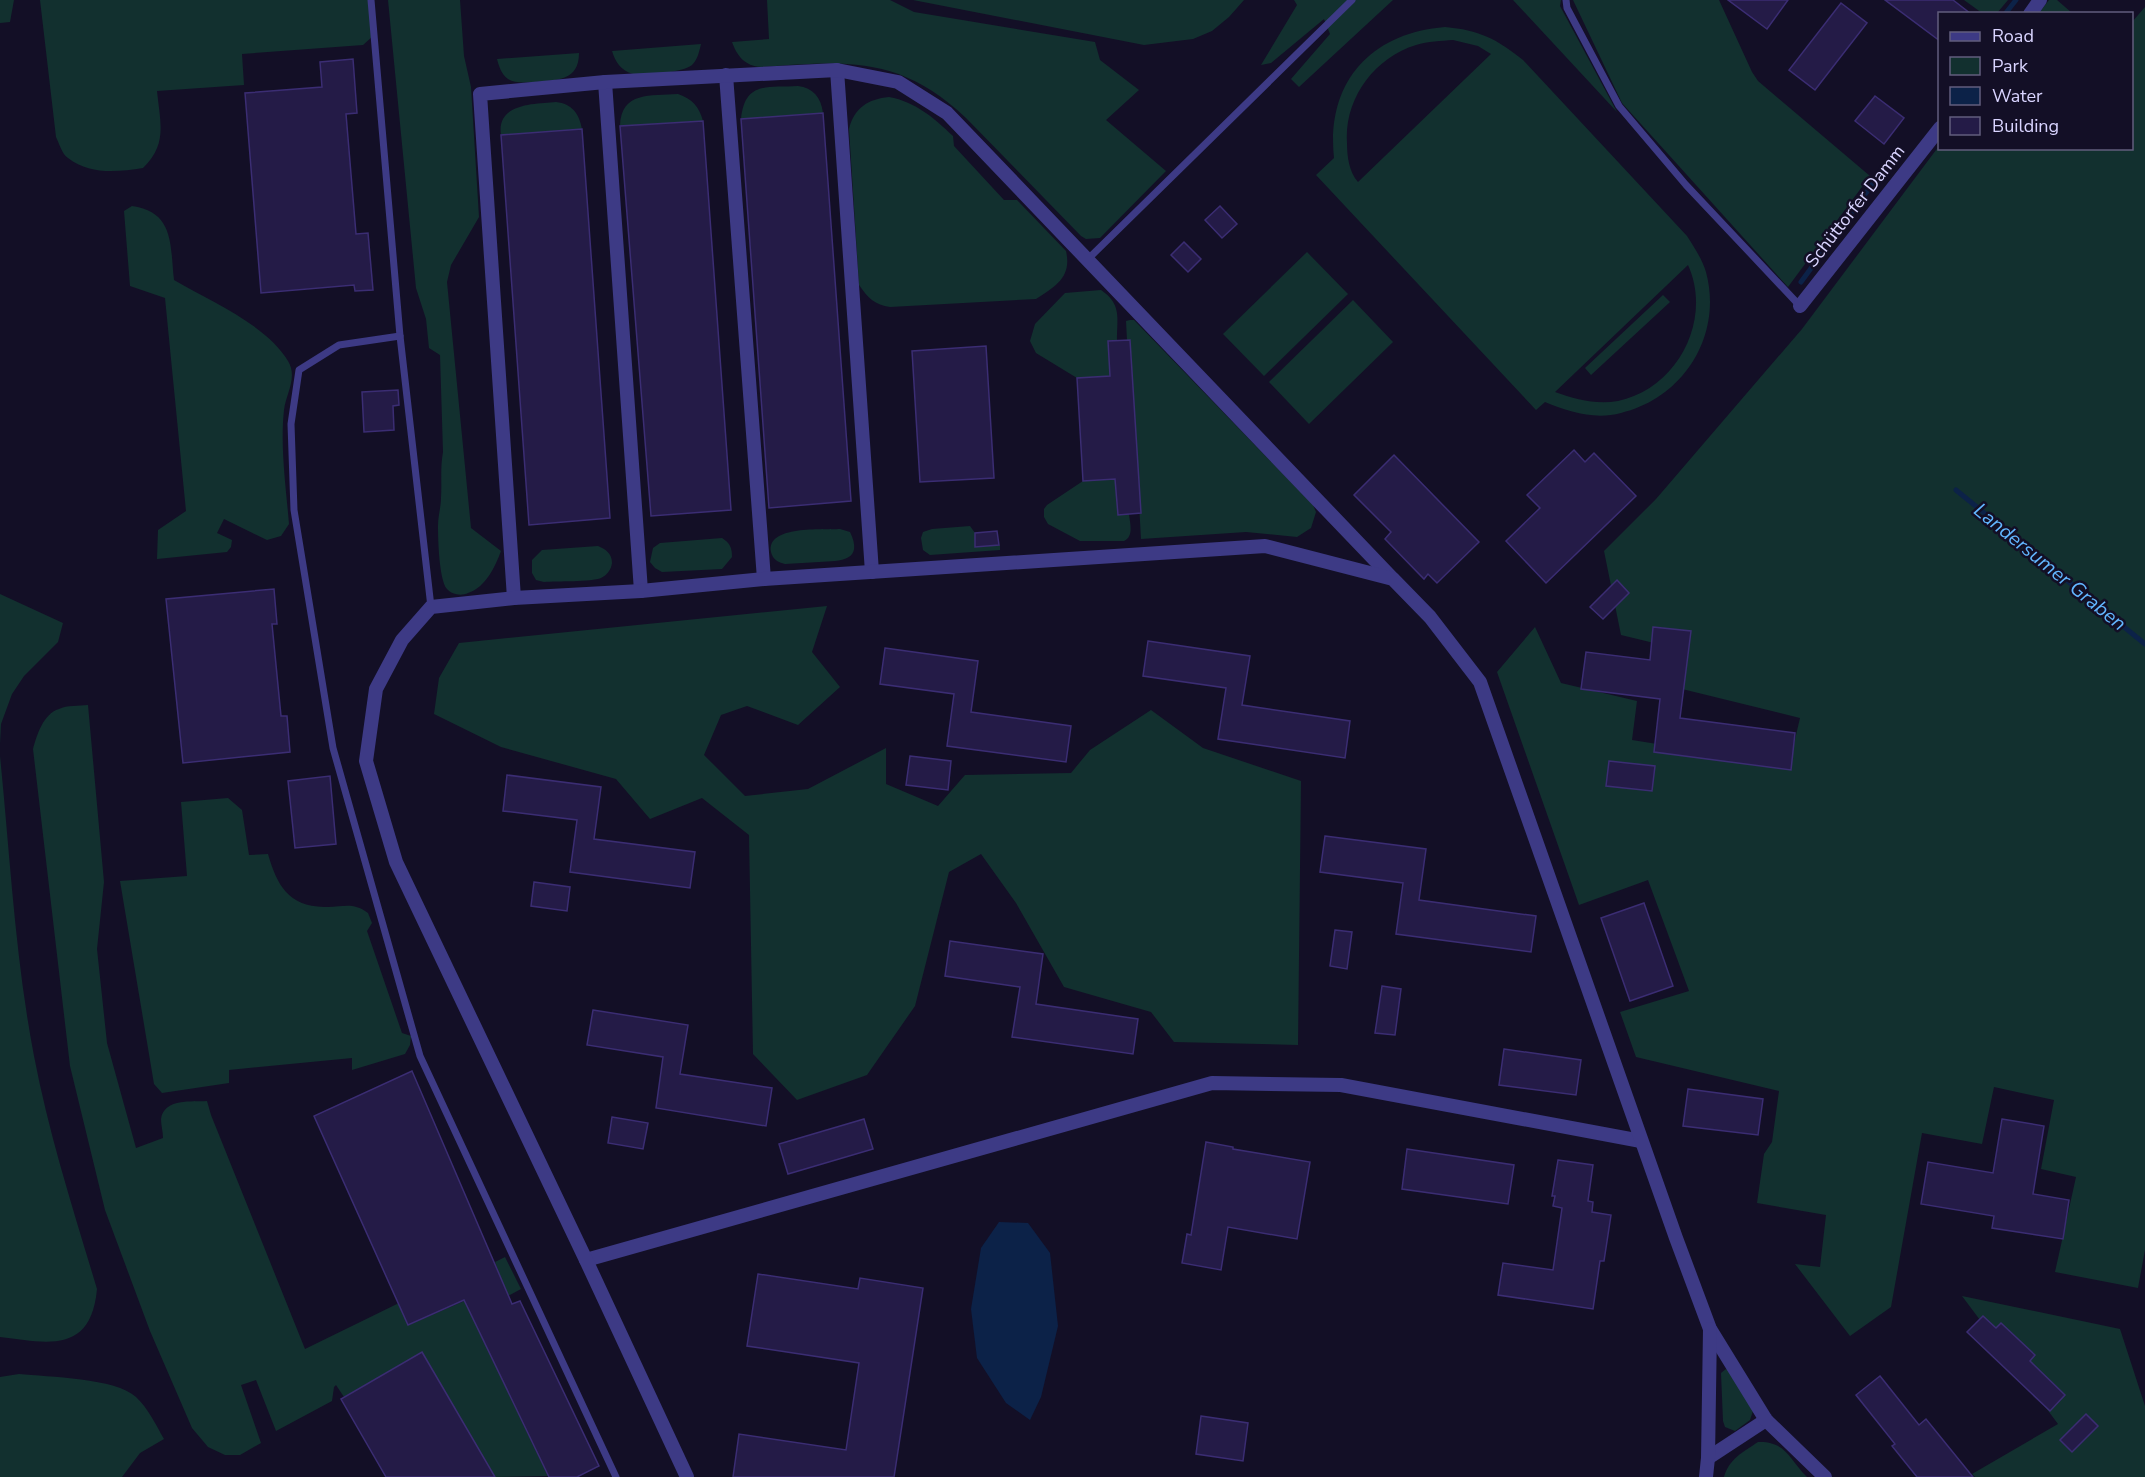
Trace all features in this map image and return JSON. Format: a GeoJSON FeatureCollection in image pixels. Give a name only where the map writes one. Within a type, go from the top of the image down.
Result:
{"type":"FeatureCollection","features":[{"type":"Feature","properties":{"kind":"street"},"geometry":{"type":"LineString","coordinates":[[837,70],[872,572]]}},
{"type":"Feature","properties":{"kind":"street"},"geometry":{"type":"LineString","coordinates":[[514,598],[480,94],[605,82],[837,70],[898,82],[947,113],[1430,617],[1480,682],[1641,1141],[1710,1329],[1766,1420],[1825,1477]]}},
{"type":"Feature","properties":{"kind":"street"},"geometry":{"type":"LineString","coordinates":[[726,75],[764,579]]}},
{"type":"Feature","properties":{"kind":"street"},"geometry":{"type":"LineString","coordinates":[[605,82],[641,591]]}},
{"type":"Feature","properties":{"kind":"street","name":"Schüttorfer Damm"},"geometry":{"type":"LineString","coordinates":[[1800,306],[1938,131]]}},
{"type":"Feature","properties":{"kind":"street"},"geometry":{"type":"LineString","coordinates":[[687,1477],[396,862],[366,761],[376,689],[402,640],[431,607],[514,598],[641,591],[764,579],[1265,546],[1393,579]]}},
{"type":"Feature","properties":{"kind":"street"},"geometry":{"type":"LineString","coordinates":[[586,1260],[1212,1083],[1341,1084],[1641,1141]]}},
{"type":"Feature","properties":{"kind":"street"},"geometry":{"type":"LineString","coordinates":[[1706,1477],[1710,1329]]}},
{"type":"Feature","properties":{"kind":"street"},"geometry":{"type":"LineString","coordinates":[[1708,1458],[1766,1420]]}},
{"type":"Feature","properties":{"kind":"lane"},"geometry":{"type":"LineString","coordinates":[[371,0],[400,336],[431,607]]}},
{"type":"Feature","properties":{"kind":"lane"},"geometry":{"type":"LineString","coordinates":[[1088,260],[1352,0]]}},
{"type":"Feature","properties":{"kind":"lane"},"geometry":{"type":"LineString","coordinates":[[1566,0],[1567,8],[1618,106],[1686,185],[1800,306]]}},
{"type":"Feature","properties":{"kind":"lane"},"geometry":{"type":"LineString","coordinates":[[400,336],[339,345],[298,370],[291,424],[294,510],[333,748],[420,1056],[616,1477]]}},
{"type":"Feature","properties":{"kind":"green space"},"geometry":{"type":"Polygon","coordinates":[[[0,0],[14,0],[10,22],[0,23],[0,0]]]}},
{"type":"Feature","properties":{"kind":"green space"},"geometry":{"type":"Polygon","coordinates":[[[40,0],[371,0],[373,36],[363,45],[242,54],[244,85],[157,91],[161,132],[151,159],[143,168],[104,171],[85,167],[68,158],[56,137],[40,0]]]}},
{"type":"Feature","properties":{"kind":"green space"},"geometry":{"type":"Polygon","coordinates":[[[388,0],[460,0],[464,56],[471,87],[479,217],[451,265],[447,282],[471,528],[501,551],[493,570],[485,581],[474,590],[463,594],[454,594],[447,589],[441,568],[438,526],[443,452],[440,355],[429,348],[426,319],[416,288],[388,0]]]}},
{"type":"Feature","properties":{"kind":"green space"},"geometry":{"type":"Polygon","coordinates":[[[767,0],[890,0],[914,12],[1095,42],[1100,60],[1139,90],[1106,120],[1166,171],[1100,238],[1086,239],[966,118],[942,97],[918,83],[894,73],[845,64],[761,67],[750,65],[739,56],[732,42],[769,39],[767,0]]]}},
{"type":"Feature","properties":{"kind":"green space"},"geometry":{"type":"Polygon","coordinates":[[[913,0],[1244,0],[1212,31],[1193,39],[1144,45],[913,0]]]}},
{"type":"Feature","properties":{"kind":"green space"},"geometry":{"type":"Polygon","coordinates":[[[1294,0],[1393,0],[1299,87],[1291,79],[1330,34],[1324,19],[1271,63],[1261,65],[1297,5],[1294,0]]]}},
{"type":"Feature","properties":{"kind":"green space"},"geometry":{"type":"Polygon","coordinates":[[[1513,0],[1561,0],[1560,6],[1617,112],[1513,0]]]}},
{"type":"Feature","properties":{"kind":"green space"},"geometry":{"type":"Polygon","coordinates":[[[1573,0],[1719,0],[1758,81],[1870,176],[1788,287],[1622,103],[1573,0]]]}},
{"type":"Feature","properties":{"kind":"green space"},"geometry":{"type":"Polygon","coordinates":[[[1964,0],[2008,0],[1998,12],[1981,12],[1964,0]]]}},
{"type":"Feature","properties":{"kind":"green space"},"geometry":{"type":"Polygon","coordinates":[[[2049,0],[2057,0],[2071,12],[2040,12],[2049,0]]]}},
{"type":"Feature","properties":{"kind":"green space"},"geometry":{"type":"Polygon","coordinates":[[[2145,7],[2145,1250],[2138,1288],[2055,1272],[2076,1177],[2041,1169],[2054,1100],[1994,1087],[1982,1144],[1922,1133],[1891,1307],[1850,1336],[1795,1264],[1820,1267],[1826,1215],[1757,1203],[1764,1154],[1772,1142],[1779,1091],[1636,1057],[1620,1012],[1689,991],[1648,880],[1579,905],[1497,672],[1535,627],[1561,683],[1637,701],[1632,740],[1789,765],[1800,718],[1678,688],[1687,651],[1621,635],[1604,551],[1656,499],[1802,329],[1938,147],[1938,150],[2133,150],[2133,21],[2145,7]]]}},
{"type":"Feature","properties":{"kind":"green space"},"geometry":{"type":"Polygon","coordinates":[[[1445,27],[1468,30],[1496,41],[1514,53],[1687,236],[1706,272],[1710,296],[1709,318],[1694,360],[1663,394],[1643,405],[1611,415],[1582,414],[1545,402],[1536,410],[1316,175],[1334,158],[1333,131],[1337,107],[1346,85],[1358,67],[1375,51],[1395,39],[1418,31],[1445,27]],[[1453,40],[1425,43],[1401,51],[1375,70],[1365,82],[1356,96],[1347,127],[1348,158],[1352,174],[1358,182],[1491,54],[1478,46],[1453,40]],[[1688,265],[1555,392],[1586,401],[1618,401],[1639,394],[1673,367],[1692,329],[1696,308],[1695,286],[1688,265]]]}},
{"type":"Feature","properties":{"kind":"green space"},"geometry":{"type":"Polygon","coordinates":[[[701,44],[697,58],[688,68],[654,74],[638,75],[625,71],[617,62],[612,51],[701,44]]]}},
{"type":"Feature","properties":{"kind":"green space"},"geometry":{"type":"Polygon","coordinates":[[[579,53],[578,62],[571,74],[559,79],[535,82],[511,81],[502,72],[497,59],[579,53]]]}},
{"type":"Feature","properties":{"kind":"green space"},"geometry":{"type":"Polygon","coordinates":[[[798,86],[815,94],[823,113],[741,119],[747,98],[753,92],[767,87],[798,86]]]}},
{"type":"Feature","properties":{"kind":"green space"},"geometry":{"type":"Polygon","coordinates":[[[678,94],[694,104],[703,121],[620,126],[622,115],[632,101],[648,96],[678,94]]]}},
{"type":"Feature","properties":{"kind":"green space"},"geometry":{"type":"Polygon","coordinates":[[[889,97],[916,107],[939,123],[953,136],[954,146],[1004,200],[1017,200],[1066,251],[1067,268],[1056,285],[1036,299],[890,307],[876,303],[866,294],[859,285],[849,129],[854,115],[868,102],[889,97]]]}},
{"type":"Feature","properties":{"kind":"green space"},"geometry":{"type":"Polygon","coordinates":[[[556,102],[574,110],[582,129],[501,135],[501,124],[511,111],[528,105],[556,102]]]}},
{"type":"Feature","properties":{"kind":"green space"},"geometry":{"type":"Polygon","coordinates":[[[132,206],[156,215],[163,223],[170,243],[174,280],[252,325],[279,348],[291,367],[292,379],[284,410],[283,438],[289,524],[281,536],[267,540],[224,519],[217,533],[232,540],[227,552],[157,559],[158,530],[186,511],[165,298],[130,286],[124,211],[132,206]]]}},
{"type":"Feature","properties":{"kind":"green space"},"geometry":{"type":"Polygon","coordinates":[[[1307,252],[1348,294],[1264,376],[1223,334],[1307,252]]]}},
{"type":"Feature","properties":{"kind":"green space"},"geometry":{"type":"Polygon","coordinates":[[[1101,290],[1108,295],[1117,312],[1117,341],[1109,341],[1110,376],[1077,378],[1036,353],[1030,341],[1035,324],[1065,293],[1101,290]]]}},
{"type":"Feature","properties":{"kind":"green space"},"geometry":{"type":"Polygon","coordinates":[[[1663,295],[1670,302],[1591,375],[1585,368],[1663,295]]]}},
{"type":"Feature","properties":{"kind":"green space"},"geometry":{"type":"Polygon","coordinates":[[[1353,300],[1393,342],[1309,424],[1269,382],[1353,300]]]}},
{"type":"Feature","properties":{"kind":"green space"},"geometry":{"type":"Polygon","coordinates":[[[1134,320],[1313,505],[1316,512],[1311,528],[1297,537],[1246,532],[1141,539],[1130,340],[1127,340],[1126,321],[1134,320]]]}},
{"type":"Feature","properties":{"kind":"green space"},"geometry":{"type":"Polygon","coordinates":[[[1115,479],[1118,514],[1129,514],[1130,533],[1127,539],[1124,541],[1080,541],[1048,524],[1044,517],[1044,509],[1047,505],[1083,481],[1115,479]]]}},
{"type":"Feature","properties":{"kind":"green space"},"geometry":{"type":"Polygon","coordinates":[[[970,526],[975,533],[976,547],[1000,545],[1000,550],[930,555],[923,550],[921,538],[923,532],[932,529],[970,526]]]}},
{"type":"Feature","properties":{"kind":"green space"},"geometry":{"type":"Polygon","coordinates":[[[840,529],[850,532],[854,542],[854,549],[848,558],[827,562],[785,564],[776,560],[772,555],[772,543],[777,537],[786,533],[840,529]]]}},
{"type":"Feature","properties":{"kind":"green space"},"geometry":{"type":"Polygon","coordinates":[[[722,538],[730,546],[732,557],[722,569],[662,572],[650,562],[653,548],[660,543],[722,538]]]}},
{"type":"Feature","properties":{"kind":"green space"},"geometry":{"type":"Polygon","coordinates":[[[598,546],[608,552],[612,560],[610,570],[601,578],[544,582],[536,580],[532,573],[532,560],[542,550],[598,546]]]}},
{"type":"Feature","properties":{"kind":"green space"},"geometry":{"type":"Polygon","coordinates":[[[0,594],[63,623],[58,642],[24,676],[12,694],[1,724],[0,744],[0,594]]]}},
{"type":"Feature","properties":{"kind":"green space"},"geometry":{"type":"Polygon","coordinates":[[[827,606],[812,652],[840,687],[798,725],[747,706],[721,715],[704,755],[745,796],[808,789],[886,748],[886,784],[938,806],[965,775],[1071,773],[1090,750],[1151,710],[1203,748],[1301,781],[1298,1045],[1174,1042],[1151,1012],[1064,987],[1016,903],[981,854],[949,872],[915,1006],[867,1075],[797,1100],[753,1054],[749,835],[702,798],[650,819],[616,779],[501,747],[434,714],[439,678],[459,643],[827,606]]]}},
{"type":"Feature","properties":{"kind":"green space"},"geometry":{"type":"Polygon","coordinates":[[[88,705],[104,882],[97,949],[107,1043],[136,1148],[163,1138],[161,1119],[167,1107],[180,1102],[207,1101],[305,1349],[399,1303],[409,1325],[503,1284],[495,1262],[505,1257],[521,1289],[486,1308],[475,1323],[548,1476],[495,1477],[422,1352],[344,1397],[336,1385],[332,1401],[276,1431],[256,1380],[241,1385],[261,1443],[240,1455],[225,1455],[208,1447],[192,1428],[150,1331],[105,1210],[70,1066],[33,749],[36,738],[49,715],[66,707],[88,705]]]}},
{"type":"Feature","properties":{"kind":"green space"},"geometry":{"type":"Polygon","coordinates":[[[0,756],[27,1019],[54,1144],[97,1289],[93,1310],[86,1325],[76,1334],[64,1340],[50,1342],[0,1337],[0,756]]]}},
{"type":"Feature","properties":{"kind":"green space"},"geometry":{"type":"Polygon","coordinates":[[[228,798],[242,810],[249,855],[268,854],[280,884],[293,898],[312,906],[352,906],[368,913],[372,923],[367,931],[402,1033],[411,1036],[410,1045],[405,1054],[352,1070],[352,1058],[229,1070],[229,1083],[162,1093],[154,1084],[120,881],[187,876],[181,802],[228,798]]]}},
{"type":"Feature","properties":{"kind":"green space"},"geometry":{"type":"Polygon","coordinates":[[[1962,1296],[2120,1329],[2145,1406],[2145,1477],[1975,1477],[1972,1474],[2058,1424],[1962,1296]]]}},
{"type":"Feature","properties":{"kind":"green space"},"geometry":{"type":"Polygon","coordinates":[[[1726,1369],[1730,1371],[1753,1411],[1750,1420],[1735,1431],[1725,1427],[1723,1421],[1721,1373],[1726,1369]]]}},
{"type":"Feature","properties":{"kind":"green space"},"geometry":{"type":"Polygon","coordinates":[[[19,1374],[98,1382],[126,1391],[144,1406],[164,1439],[140,1453],[122,1477],[0,1477],[0,1377],[19,1374]]]}},
{"type":"Feature","properties":{"kind":"green space"},"geometry":{"type":"Polygon","coordinates":[[[1758,1442],[1767,1442],[1781,1448],[1807,1477],[1724,1477],[1729,1465],[1758,1442]]]}},
{"type":"Feature","properties":{"kind":"water"},"geometry":{"type":"Polygon","coordinates":[[[999,1222],[1028,1223],[1050,1253],[1058,1326],[1041,1397],[1030,1420],[1006,1403],[977,1358],[971,1309],[981,1248],[999,1222]]]}},
{"type":"Feature","properties":{"kind":"building"},"geometry":{"type":"Polygon","coordinates":[[[1728,0],[1788,0],[1767,29],[1728,0]]]}},
{"type":"Feature","properties":{"kind":"building"},"geometry":{"type":"Polygon","coordinates":[[[1885,0],[1953,0],[1968,12],[1938,12],[1938,40],[1885,0]]]}},
{"type":"Feature","properties":{"kind":"building"},"geometry":{"type":"Polygon","coordinates":[[[1841,3],[1867,23],[1815,90],[1789,70],[1841,3]]]}},
{"type":"Feature","properties":{"kind":"building"},"geometry":{"type":"Polygon","coordinates":[[[353,59],[357,113],[346,114],[356,234],[368,233],[373,290],[355,291],[354,285],[261,293],[245,93],[322,87],[320,62],[353,59]]]}},
{"type":"Feature","properties":{"kind":"building"},"geometry":{"type":"Polygon","coordinates":[[[1875,96],[1904,118],[1884,144],[1855,121],[1875,96]]]}},
{"type":"Feature","properties":{"kind":"building"},"geometry":{"type":"Polygon","coordinates":[[[823,113],[851,501],[769,508],[741,119],[823,113]]]}},
{"type":"Feature","properties":{"kind":"building"},"geometry":{"type":"Polygon","coordinates":[[[703,121],[731,510],[651,516],[620,126],[703,121]]]}},
{"type":"Feature","properties":{"kind":"building"},"geometry":{"type":"Polygon","coordinates":[[[582,129],[610,518],[529,525],[501,135],[582,129]]]}},
{"type":"Feature","properties":{"kind":"building"},"geometry":{"type":"Polygon","coordinates":[[[1220,206],[1237,224],[1222,238],[1205,220],[1220,206]]]}},
{"type":"Feature","properties":{"kind":"building"},"geometry":{"type":"Polygon","coordinates":[[[1184,242],[1201,259],[1188,272],[1171,255],[1184,242]]]}},
{"type":"Feature","properties":{"kind":"building"},"geometry":{"type":"Polygon","coordinates":[[[1130,340],[1141,513],[1118,515],[1115,479],[1083,481],[1077,378],[1110,376],[1108,341],[1130,340]]]}},
{"type":"Feature","properties":{"kind":"building"},"geometry":{"type":"Polygon","coordinates":[[[986,346],[994,478],[920,482],[912,351],[986,346]]]}},
{"type":"Feature","properties":{"kind":"building"},"geometry":{"type":"Polygon","coordinates":[[[398,390],[399,405],[393,406],[394,430],[364,432],[362,392],[398,390]]]}},
{"type":"Feature","properties":{"kind":"building"},"geometry":{"type":"Polygon","coordinates":[[[1574,450],[1585,462],[1594,453],[1636,496],[1546,583],[1506,541],[1540,508],[1527,495],[1574,450]]]}},
{"type":"Feature","properties":{"kind":"building"},"geometry":{"type":"Polygon","coordinates":[[[1394,455],[1479,542],[1437,583],[1428,574],[1424,579],[1385,539],[1391,532],[1354,495],[1394,455]]]}},
{"type":"Feature","properties":{"kind":"building"},"geometry":{"type":"Polygon","coordinates":[[[997,531],[999,545],[975,547],[975,533],[997,531]]]}},
{"type":"Feature","properties":{"kind":"building"},"geometry":{"type":"Polygon","coordinates":[[[1617,580],[1629,593],[1603,619],[1590,607],[1617,580]]]}},
{"type":"Feature","properties":{"kind":"building"},"geometry":{"type":"Polygon","coordinates":[[[274,589],[277,624],[272,624],[281,716],[287,716],[290,752],[183,763],[166,599],[274,589]]]}},
{"type":"Feature","properties":{"kind":"building"},"geometry":{"type":"Polygon","coordinates":[[[1653,627],[1691,631],[1680,718],[1795,733],[1791,770],[1654,752],[1660,699],[1581,689],[1586,652],[1650,660],[1653,627]]]}},
{"type":"Feature","properties":{"kind":"building"},"geometry":{"type":"Polygon","coordinates":[[[1148,641],[1250,656],[1242,705],[1350,721],[1345,758],[1218,739],[1226,688],[1143,676],[1148,641]]]}},
{"type":"Feature","properties":{"kind":"building"},"geometry":{"type":"Polygon","coordinates":[[[885,648],[978,661],[971,712],[1071,726],[1066,762],[947,746],[954,694],[880,684],[885,648]]]}},
{"type":"Feature","properties":{"kind":"building"},"geometry":{"type":"Polygon","coordinates":[[[910,756],[951,761],[948,790],[906,785],[910,756]]]}},
{"type":"Feature","properties":{"kind":"building"},"geometry":{"type":"Polygon","coordinates":[[[1609,761],[1655,766],[1652,791],[1606,786],[1609,761]]]}},
{"type":"Feature","properties":{"kind":"building"},"geometry":{"type":"Polygon","coordinates":[[[507,775],[601,787],[594,839],[695,852],[690,888],[570,872],[577,820],[503,811],[507,775]]]}},
{"type":"Feature","properties":{"kind":"building"},"geometry":{"type":"Polygon","coordinates":[[[330,776],[336,844],[295,848],[288,781],[330,776]]]}},
{"type":"Feature","properties":{"kind":"building"},"geometry":{"type":"Polygon","coordinates":[[[1325,836],[1426,849],[1419,900],[1536,916],[1531,952],[1396,934],[1403,883],[1320,872],[1325,836]]]}},
{"type":"Feature","properties":{"kind":"building"},"geometry":{"type":"Polygon","coordinates":[[[534,882],[570,887],[567,911],[531,906],[534,882]]]}},
{"type":"Feature","properties":{"kind":"building"},"geometry":{"type":"Polygon","coordinates":[[[1644,903],[1673,986],[1630,1001],[1601,918],[1644,903]]]}},
{"type":"Feature","properties":{"kind":"building"},"geometry":{"type":"Polygon","coordinates":[[[1335,930],[1352,932],[1347,969],[1330,966],[1335,930]]]}},
{"type":"Feature","properties":{"kind":"building"},"geometry":{"type":"Polygon","coordinates":[[[950,941],[1043,954],[1036,1004],[1138,1019],[1133,1054],[1012,1037],[1020,987],[945,976],[950,941]]]}},
{"type":"Feature","properties":{"kind":"building"},"geometry":{"type":"Polygon","coordinates":[[[1382,986],[1401,989],[1395,1035],[1375,1033],[1382,986]]]}},
{"type":"Feature","properties":{"kind":"building"},"geometry":{"type":"Polygon","coordinates":[[[593,1010],[688,1025],[680,1074],[772,1088],[766,1126],[656,1108],[663,1057],[587,1045],[593,1010]]]}},
{"type":"Feature","properties":{"kind":"building"},"geometry":{"type":"Polygon","coordinates":[[[1504,1049],[1581,1060],[1576,1095],[1499,1085],[1504,1049]]]}},
{"type":"Feature","properties":{"kind":"building"},"geometry":{"type":"Polygon","coordinates":[[[412,1071],[512,1304],[520,1301],[599,1466],[577,1477],[549,1477],[464,1300],[408,1325],[314,1116],[412,1071]]]}},
{"type":"Feature","properties":{"kind":"building"},"geometry":{"type":"Polygon","coordinates":[[[1688,1089],[1763,1099],[1758,1135],[1683,1126],[1688,1089]]]}},
{"type":"Feature","properties":{"kind":"building"},"geometry":{"type":"Polygon","coordinates":[[[612,1117],[648,1123],[643,1149],[608,1143],[612,1117]]]}},
{"type":"Feature","properties":{"kind":"building"},"geometry":{"type":"Polygon","coordinates":[[[864,1119],[873,1149],[788,1174],[779,1144],[864,1119]]]}},
{"type":"Feature","properties":{"kind":"building"},"geometry":{"type":"Polygon","coordinates":[[[2002,1119],[2044,1126],[2033,1194],[2069,1200],[2063,1239],[1992,1228],[1994,1216],[1921,1204],[1928,1162],[1993,1173],[2002,1119]]]}},
{"type":"Feature","properties":{"kind":"building"},"geometry":{"type":"Polygon","coordinates":[[[1206,1142],[1310,1162],[1297,1239],[1228,1227],[1221,1270],[1182,1263],[1187,1234],[1191,1235],[1206,1142]]]}},
{"type":"Feature","properties":{"kind":"building"},"geometry":{"type":"Polygon","coordinates":[[[1407,1149],[1514,1165],[1508,1204],[1402,1189],[1407,1149]]]}},
{"type":"Feature","properties":{"kind":"building"},"geometry":{"type":"Polygon","coordinates":[[[1558,1160],[1593,1165],[1588,1201],[1593,1202],[1592,1212],[1611,1215],[1604,1261],[1600,1261],[1593,1309],[1498,1295],[1503,1263],[1553,1270],[1562,1208],[1553,1206],[1555,1196],[1552,1196],[1558,1160]]]}},
{"type":"Feature","properties":{"kind":"building"},"geometry":{"type":"Polygon","coordinates":[[[758,1274],[858,1289],[860,1278],[923,1288],[894,1477],[733,1477],[739,1434],[846,1450],[859,1363],[747,1346],[758,1274]]]}},
{"type":"Feature","properties":{"kind":"building"},"geometry":{"type":"Polygon","coordinates":[[[1983,1316],[1996,1328],[2001,1323],[2035,1355],[2030,1361],[2065,1395],[2050,1411],[1967,1332],[1983,1316]]]}},
{"type":"Feature","properties":{"kind":"building"},"geometry":{"type":"Polygon","coordinates":[[[422,1352],[495,1477],[386,1477],[341,1399],[422,1352]]]}},
{"type":"Feature","properties":{"kind":"building"},"geometry":{"type":"Polygon","coordinates":[[[1880,1376],[1919,1425],[1926,1419],[1973,1477],[1917,1477],[1892,1446],[1895,1444],[1856,1395],[1880,1376]]]}},
{"type":"Feature","properties":{"kind":"building"},"geometry":{"type":"Polygon","coordinates":[[[2086,1414],[2098,1426],[2072,1452],[2060,1440],[2086,1414]]]}},
{"type":"Feature","properties":{"kind":"building"},"geometry":{"type":"Polygon","coordinates":[[[1201,1416],[1248,1423],[1243,1461],[1196,1454],[1201,1416]]]}},
{"type":"Feature","properties":{"kind":"waterway"},"geometry":{"type":"LineString","coordinates":[[2007,12],[2016,0]]}},
{"type":"Feature","properties":{"kind":"waterway"},"geometry":{"type":"LineString","coordinates":[[1801,282],[1874,182]]}},
{"type":"Feature","properties":{"kind":"waterway","name":"Landersumer Graben"},"geometry":{"type":"LineString","coordinates":[[1956,490],[2145,644]]}}]}
